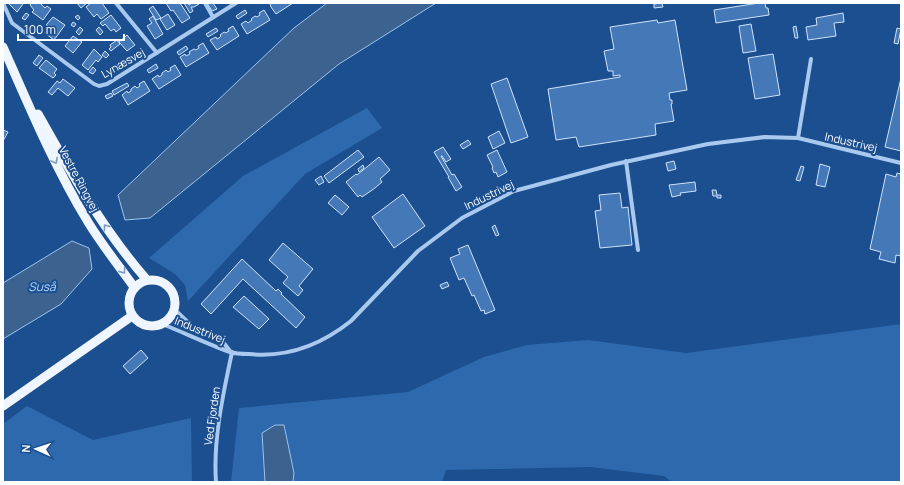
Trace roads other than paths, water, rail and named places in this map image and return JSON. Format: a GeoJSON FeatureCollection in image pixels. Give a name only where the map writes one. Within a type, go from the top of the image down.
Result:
{"type":"FeatureCollection","features":[{"type":"Feature","properties":{"kind":"main road","name":"Vestre Ringvej"},"geometry":{"type":"LineString","coordinates":[[3,47],[35,121],[74,198],[89,224],[134,287]]}},
{"type":"Feature","properties":{"kind":"main road","name":"Vestre Ringvej"},"geometry":{"type":"LineString","coordinates":[[15,74],[71,172],[102,221],[136,268],[147,280]]}},
{"type":"Feature","properties":{"kind":"main road"},"geometry":{"type":"LineString","coordinates":[[147,280],[162,282],[169,287],[173,293],[175,301],[174,309],[168,320],[162,324],[149,326],[143,324],[132,316],[129,298],[134,287],[140,282],[147,280]]}},
{"type":"Feature","properties":{"kind":"main road"},"geometry":{"type":"LineString","coordinates":[[3,406],[132,316]]}},
{"type":"Feature","properties":{"kind":"street","name":"Lynæsvej"},"geometry":{"type":"LineString","coordinates":[[3,3],[12,23],[94,84],[99,86],[107,84],[236,3]]}},
{"type":"Feature","properties":{"kind":"street"},"geometry":{"type":"LineString","coordinates":[[116,3],[156,53]]}},
{"type":"Feature","properties":{"kind":"street"},"geometry":{"type":"LineString","coordinates":[[205,3],[213,17]]}},
{"type":"Feature","properties":{"kind":"street"},"geometry":{"type":"LineString","coordinates":[[798,138],[811,59]]}},
{"type":"Feature","properties":{"kind":"street","name":"Industrivej"},"geometry":{"type":"LineString","coordinates":[[162,324],[232,352],[261,356],[284,354],[325,339],[351,321],[418,251],[462,218],[514,191],[626,162],[708,144],[765,137],[798,138],[901,163]]}},
{"type":"Feature","properties":{"kind":"street"},"geometry":{"type":"LineString","coordinates":[[626,162],[638,250]]}},
{"type":"Feature","properties":{"kind":"street","name":"Industrivej"},"geometry":{"type":"LineString","coordinates":[[174,309],[192,326],[223,342],[232,352]]}},
{"type":"Feature","properties":{"kind":"street","name":"Ved Fjorden"},"geometry":{"type":"LineString","coordinates":[[216,482],[218,418],[232,352]]}},
{"type":"Feature","properties":{"kind":"water"},"geometry":{"type":"Polygon","coordinates":[[[327,3],[436,3],[339,64],[150,218],[125,220],[118,195],[294,28],[327,3]]]}},
{"type":"Feature","properties":{"kind":"water","name":"Suså"},"geometry":{"type":"Polygon","coordinates":[[[72,241],[89,248],[92,269],[61,304],[3,339],[3,283],[72,241]]]}},
{"type":"Feature","properties":{"kind":"water"},"geometry":{"type":"Polygon","coordinates":[[[275,425],[284,425],[294,473],[293,482],[265,482],[262,433],[275,425]]]}}]}
